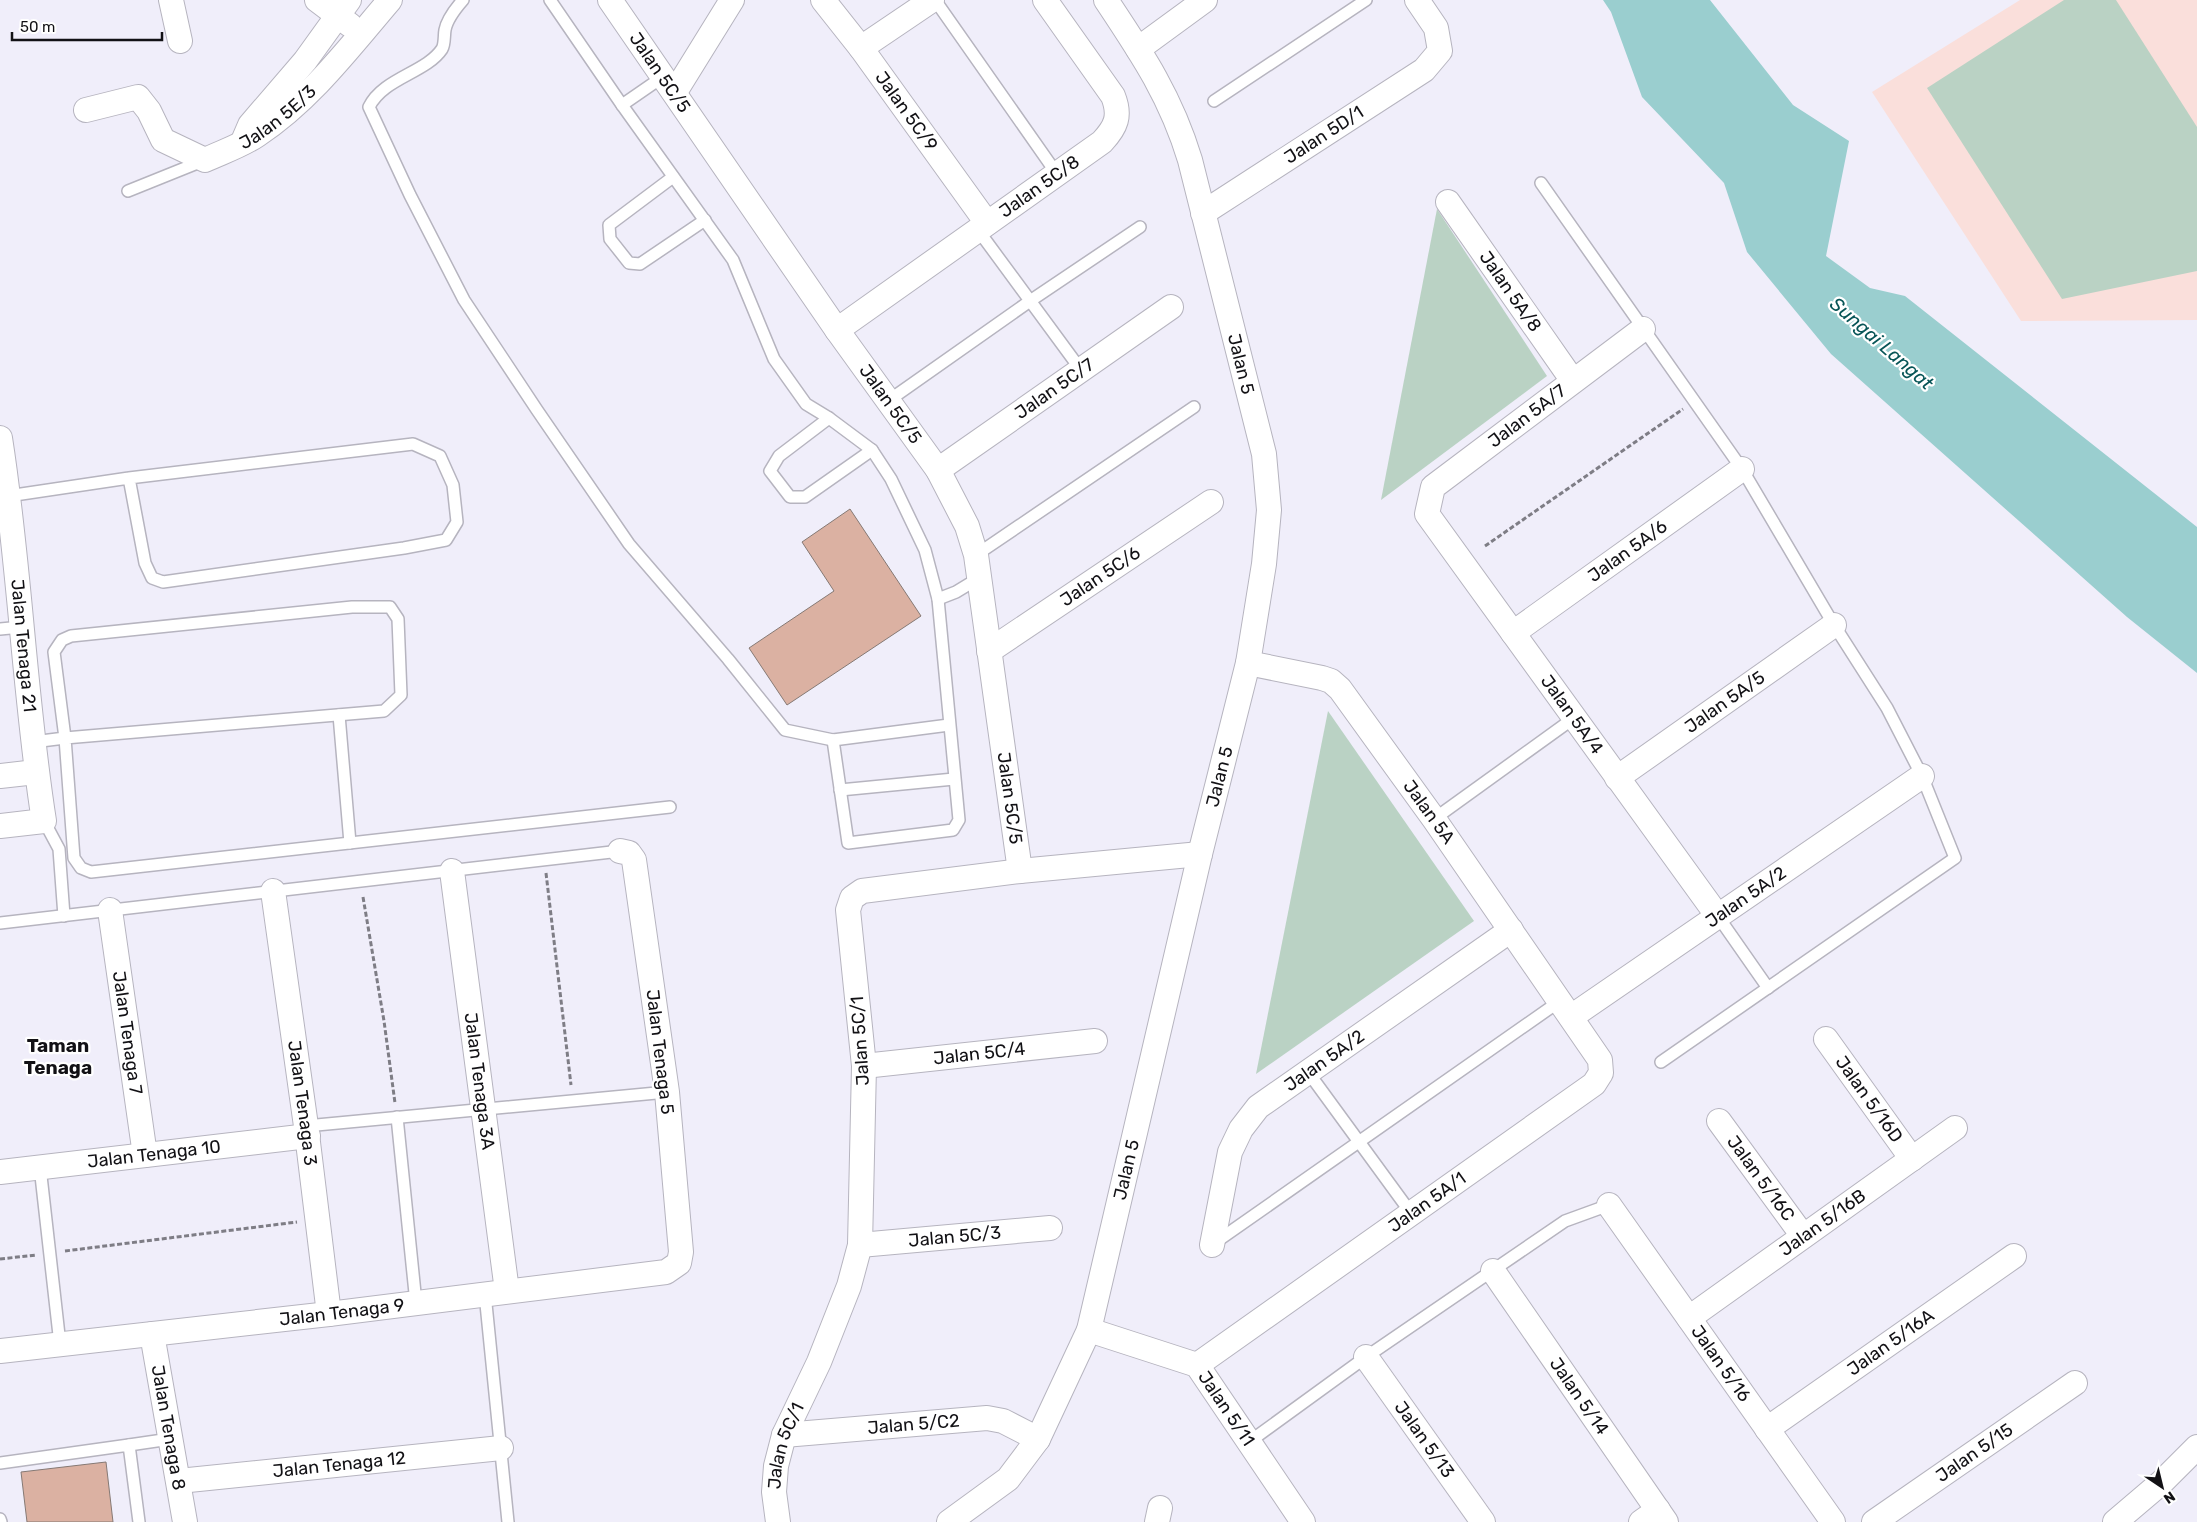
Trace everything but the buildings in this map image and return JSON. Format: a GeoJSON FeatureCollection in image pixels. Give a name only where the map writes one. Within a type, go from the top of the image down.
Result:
{"type":"FeatureCollection","features":[{"type":"Feature","properties":{"kind":"street"},"geometry":{"type":"LineString","coordinates":[[171,0],[180,41]]}},
{"type":"Feature","properties":{"kind":"street"},"geometry":{"type":"LineString","coordinates":[[317,0],[343,8],[362,33]]}},
{"type":"Feature","properties":{"kind":"street","name":"Jalan 5E/3"},"geometry":{"type":"LineString","coordinates":[[242,142],[255,137],[318,84],[390,0]]}},
{"type":"Feature","properties":{"kind":"street"},"geometry":{"type":"LineString","coordinates":[[669,84],[732,0]]}},
{"type":"Feature","properties":{"kind":"street","name":"Jalan 5C/9"},"geometry":{"type":"LineString","coordinates":[[823,0],[861,48],[982,227]]}},
{"type":"Feature","properties":{"kind":"street"},"geometry":{"type":"LineString","coordinates":[[861,48],[933,0]]}},
{"type":"Feature","properties":{"kind":"street","name":"Jalan 5C/8"},"geometry":{"type":"LineString","coordinates":[[837,330],[1102,142],[1111,132],[1116,121],[1118,108],[1113,96],[1045,0]]}},
{"type":"Feature","properties":{"kind":"street","name":"Jalan 5"},"geometry":{"type":"LineString","coordinates":[[949,1522],[1008,1479],[1038,1439],[1089,1330],[1200,854],[1248,663],[1264,564],[1269,510],[1264,454],[1179,126],[1160,85],[1106,0]]}},
{"type":"Feature","properties":{"kind":"street"},"geometry":{"type":"LineString","coordinates":[[1138,49],[1205,0]]}},
{"type":"Feature","properties":{"kind":"street","name":"Jalan 5D/1"},"geometry":{"type":"LineString","coordinates":[[1203,213],[1424,70],[1440,51],[1436,28],[1417,0]]}},
{"type":"Feature","properties":{"kind":"street","name":"Jalan 5C/5"},"geometry":{"type":"LineString","coordinates":[[613,1],[837,330],[938,470],[966,526],[976,555],[1020,871]]}},
{"type":"Feature","properties":{"kind":"street","name":"Jalan 5E/3"},"geometry":{"type":"LineString","coordinates":[[242,142],[250,125],[305,61],[343,8]]}},
{"type":"Feature","properties":{"kind":"street"},"geometry":{"type":"LineString","coordinates":[[86,110],[138,97],[148,111],[163,140],[205,160],[242,142]]}},
{"type":"Feature","properties":{"kind":"street","name":"Jalan 5A/8"},"geometry":{"type":"LineString","coordinates":[[1448,202],[1573,381]]}},
{"type":"Feature","properties":{"kind":"street","name":"Jalan 5C/7"},"geometry":{"type":"LineString","coordinates":[[938,470],[1171,307]]}},
{"type":"Feature","properties":{"kind":"street","name":"Jalan 5A/7"},"geometry":{"type":"LineString","coordinates":[[1427,514],[1433,487],[1643,329]]}},
{"type":"Feature","properties":{"kind":"street","name":"Jalan Tenaga 21"},"geometry":{"type":"LineString","coordinates":[[0,438],[8,496],[11,628],[34,742],[36,772],[44,822]]}},
{"type":"Feature","properties":{"kind":"street","name":"Jalan 5A/6"},"geometry":{"type":"LineString","coordinates":[[1513,632],[1742,469]]}},
{"type":"Feature","properties":{"kind":"street","name":"Jalan 5C/6"},"geometry":{"type":"LineString","coordinates":[[989,651],[1211,502]]}},
{"type":"Feature","properties":{"kind":"street","name":"Jalan 5A/4"},"geometry":{"type":"LineString","coordinates":[[1427,514],[1716,915]]}},
{"type":"Feature","properties":{"kind":"street","name":"Jalan 5A/5"},"geometry":{"type":"LineString","coordinates":[[1617,778],[1834,625]]}},
{"type":"Feature","properties":{"kind":"street","name":"Jalan 5A"},"geometry":{"type":"LineString","coordinates":[[1248,663],[1331,681],[1340,689],[1434,818],[1565,1009]]}},
{"type":"Feature","properties":{"kind":"street"},"geometry":{"type":"LineString","coordinates":[[0,776],[36,772]]}},
{"type":"Feature","properties":{"kind":"street","name":"Jalan 5A/2"},"geometry":{"type":"LineString","coordinates":[[1565,1009],[1716,915],[1922,776]]}},
{"type":"Feature","properties":{"kind":"street"},"geometry":{"type":"LineString","coordinates":[[0,826],[44,822]]}},
{"type":"Feature","properties":{"kind":"street","name":"Jalan Tenaga 5"},"geometry":{"type":"LineString","coordinates":[[620,851],[630,853],[634,860],[667,1092],[681,1252],[679,1263]]}},
{"type":"Feature","properties":{"kind":"street","name":"Jalan 5C/1"},"geometry":{"type":"LineString","coordinates":[[778,1522],[774,1492],[776,1466],[784,1435],[818,1362],[849,1286],[860,1244],[864,1066],[848,910],[852,898],[862,891],[1020,871],[1200,854]]}},
{"type":"Feature","properties":{"kind":"street","name":"Jalan Tenaga 3A"},"geometry":{"type":"LineString","coordinates":[[452,871],[483,1108],[496,1293]]}},
{"type":"Feature","properties":{"kind":"street","name":"Jalan Tenaga 3"},"geometry":{"type":"LineString","coordinates":[[273,891],[307,1131],[329,1314]]}},
{"type":"Feature","properties":{"kind":"street","name":"Jalan Tenaga 7"},"geometry":{"type":"LineString","coordinates":[[110,910],[145,1155]]}},
{"type":"Feature","properties":{"kind":"street","name":"Jalan 5A/2"},"geometry":{"type":"LineString","coordinates":[[1212,1245],[1230,1152],[1241,1129],[1258,1107],[1511,930]]}},
{"type":"Feature","properties":{"kind":"street","name":"Jalan 5A/1"},"geometry":{"type":"LineString","coordinates":[[1197,1364],[1594,1084],[1601,1073],[1600,1060],[1565,1009]]}},
{"type":"Feature","properties":{"kind":"street","name":"Jalan 5/16D"},"geometry":{"type":"LineString","coordinates":[[1826,1039],[1912,1159]]}},
{"type":"Feature","properties":{"kind":"street","name":"Jalan 5C/4"},"geometry":{"type":"LineString","coordinates":[[864,1066],[1095,1041]]}},
{"type":"Feature","properties":{"kind":"street","name":"Jalan 5/16C"},"geometry":{"type":"LineString","coordinates":[[1719,1121],[1803,1236]]}},
{"type":"Feature","properties":{"kind":"street","name":"Jalan 5/16B"},"geometry":{"type":"LineString","coordinates":[[1689,1318],[1955,1128]]}},
{"type":"Feature","properties":{"kind":"street","name":"Jalan Tenaga 10"},"geometry":{"type":"LineString","coordinates":[[0,1172],[145,1155],[307,1131]]}},
{"type":"Feature","properties":{"kind":"street","name":"Jalan 5/16"},"geometry":{"type":"LineString","coordinates":[[1609,1204],[1832,1522]]}},
{"type":"Feature","properties":{"kind":"street","name":"Jalan 5C/3"},"geometry":{"type":"LineString","coordinates":[[860,1244],[1050,1228]]}},
{"type":"Feature","properties":{"kind":"street","name":"Jalan 5/16A"},"geometry":{"type":"LineString","coordinates":[[1768,1429],[2014,1256]]}},
{"type":"Feature","properties":{"kind":"street","name":"Jalan Tenaga 9"},"geometry":{"type":"LineString","coordinates":[[0,1351],[329,1314],[666,1272],[679,1263]]}},
{"type":"Feature","properties":{"kind":"street","name":"Jalan 5/14"},"geometry":{"type":"LineString","coordinates":[[1493,1271],[1655,1518]]}},
{"type":"Feature","properties":{"kind":"street","name":"Jalan 5/11"},"geometry":{"type":"LineString","coordinates":[[1089,1330],[1197,1364],[1303,1522]]}},
{"type":"Feature","properties":{"kind":"street","name":"Jalan Tenaga 8"},"geometry":{"type":"LineString","coordinates":[[152,1334],[184,1522]]}},
{"type":"Feature","properties":{"kind":"street","name":"Jalan 5/13"},"geometry":{"type":"LineString","coordinates":[[1366,1357],[1483,1522]]}},
{"type":"Feature","properties":{"kind":"street","name":"Jalan 5/15"},"geometry":{"type":"LineString","coordinates":[[1874,1522],[2076,1383]]}},
{"type":"Feature","properties":{"kind":"street","name":"Jalan 5/C2"},"geometry":{"type":"LineString","coordinates":[[784,1435],[987,1418],[1002,1421],[1038,1439]]}},
{"type":"Feature","properties":{"kind":"street"},"geometry":{"type":"LineString","coordinates":[[2115,1522],[2162,1482],[2197,1447]]}},
{"type":"Feature","properties":{"kind":"street","name":"Jalan Tenaga 12"},"geometry":{"type":"LineString","coordinates":[[178,1481],[501,1448]]}},
{"type":"Feature","properties":{"kind":"lane"},"geometry":{"type":"LineString","coordinates":[[463,0],[456,7],[445,27],[442,48],[429,60],[398,79],[374,97],[370,107],[410,195],[464,300],[629,544],[728,659],[785,730],[833,740],[949,725]]}},
{"type":"Feature","properties":{"kind":"lane"},"geometry":{"type":"LineString","coordinates":[[550,0],[622,105],[733,260],[774,359],[806,404],[829,418],[872,450],[891,479],[925,550],[938,599],[959,820],[952,830],[848,843],[833,740]]}},
{"type":"Feature","properties":{"kind":"lane"},"geometry":{"type":"LineString","coordinates":[[933,0],[1057,174]]}},
{"type":"Feature","properties":{"kind":"lane"},"geometry":{"type":"LineString","coordinates":[[1214,101],[1366,0]]}},
{"type":"Feature","properties":{"kind":"lane"},"geometry":{"type":"LineString","coordinates":[[622,105],[669,84]]}},
{"type":"Feature","properties":{"kind":"lane"},"geometry":{"type":"LineString","coordinates":[[128,191],[205,160]]}},
{"type":"Feature","properties":{"kind":"lane"},"geometry":{"type":"LineString","coordinates":[[674,177],[609,225],[610,239],[629,263],[640,264],[705,220]]}},
{"type":"Feature","properties":{"kind":"lane"},"geometry":{"type":"LineString","coordinates":[[1541,183],[1742,469],[1834,625],[1887,708],[1922,776],[1955,858],[1661,1062]]}},
{"type":"Feature","properties":{"kind":"lane"},"geometry":{"type":"LineString","coordinates":[[982,227],[1030,301],[1081,370]]}},
{"type":"Feature","properties":{"kind":"lane"},"geometry":{"type":"LineString","coordinates":[[888,401],[1030,301],[1140,227]]}},
{"type":"Feature","properties":{"kind":"lane"},"geometry":{"type":"LineString","coordinates":[[976,555],[1194,407]]}},
{"type":"Feature","properties":{"kind":"lane"},"geometry":{"type":"LineString","coordinates":[[829,418],[779,456],[770,471],[790,497],[805,498],[872,450]]}},
{"type":"Feature","properties":{"kind":"lane"},"geometry":{"type":"LineString","coordinates":[[8,496],[129,478],[413,444],[440,456],[453,485],[457,522],[446,540],[438,542],[163,582],[152,578],[145,563],[129,478]]}},
{"type":"Feature","properties":{"kind":"lane"},"geometry":{"type":"LineString","coordinates":[[938,599],[980,586]]}},
{"type":"Feature","properties":{"kind":"lane"},"geometry":{"type":"LineString","coordinates":[[34,742],[64,738],[384,711],[401,695],[398,619],[390,608],[352,607],[71,636],[62,640],[54,652],[64,738],[74,858],[81,868],[91,872],[670,807]]}},
{"type":"Feature","properties":{"kind":"lane"},"geometry":{"type":"LineString","coordinates":[[339,715],[350,843]]}},
{"type":"Feature","properties":{"kind":"lane"},"geometry":{"type":"LineString","coordinates":[[1434,818],[1574,718]]}},
{"type":"Feature","properties":{"kind":"lane"},"geometry":{"type":"LineString","coordinates":[[840,790],[954,779]]}},
{"type":"Feature","properties":{"kind":"lane"},"geometry":{"type":"LineString","coordinates":[[44,822],[59,849],[64,916]]}},
{"type":"Feature","properties":{"kind":"lane"},"geometry":{"type":"LineString","coordinates":[[0,923],[620,851]]}},
{"type":"Feature","properties":{"kind":"lane"},"geometry":{"type":"LineString","coordinates":[[1716,915],[1768,988]]}},
{"type":"Feature","properties":{"kind":"lane"},"geometry":{"type":"LineString","coordinates":[[1212,1245],[1360,1143],[1565,1009]]}},
{"type":"Feature","properties":{"kind":"lane"},"geometry":{"type":"LineString","coordinates":[[1308,1072],[1411,1213]]}},
{"type":"Feature","properties":{"kind":"lane"},"geometry":{"type":"LineString","coordinates":[[307,1131],[483,1108],[573,1102],[667,1092]]}},
{"type":"Feature","properties":{"kind":"lane"},"geometry":{"type":"LineString","coordinates":[[397,1118],[416,1303]]}},
{"type":"Feature","properties":{"kind":"lane"},"geometry":{"type":"LineString","coordinates":[[40,1167],[60,1344]]}},
{"type":"Feature","properties":{"kind":"lane"},"geometry":{"type":"LineString","coordinates":[[1249,1442],[1366,1357],[1565,1221],[1609,1204]]}},
{"type":"Feature","properties":{"kind":"lane"},"geometry":{"type":"LineString","coordinates":[[496,1293],[501,1448],[508,1522]]}},
{"type":"Feature","properties":{"kind":"lane"},"geometry":{"type":"LineString","coordinates":[[0,1463],[170,1439]]}},
{"type":"Feature","properties":{"kind":"lane"},"geometry":{"type":"LineString","coordinates":[[129,1445],[139,1522]]}},
{"type":"Feature","properties":{"kind":"path"},"geometry":{"type":"LineString","coordinates":[[1485,546],[1685,407]]}},
{"type":"Feature","properties":{"kind":"path"},"geometry":{"type":"LineString","coordinates":[[544,860],[573,1102]]}},
{"type":"Feature","properties":{"kind":"path"},"geometry":{"type":"LineString","coordinates":[[361,881],[384,1021],[397,1118]]}},
{"type":"Feature","properties":{"kind":"path"},"geometry":{"type":"LineString","coordinates":[[0,1259],[317,1220]]}},
{"type":"Feature","properties":{"kind":"shaded area"},"geometry":{"type":"Polygon","coordinates":[[[2020,0],[2197,0],[2197,320],[2021,321],[1872,92],[2020,0]]]}},
{"type":"Feature","properties":{"kind":"shaded area"},"geometry":{"type":"Polygon","coordinates":[[[2064,0],[2116,0],[2197,127],[2197,271],[2062,299],[1927,88],[2064,0]]]}},
{"type":"Feature","properties":{"kind":"shaded area"},"geometry":{"type":"Polygon","coordinates":[[[1437,209],[1547,376],[1381,500],[1437,209]]]}},
{"type":"Feature","properties":{"kind":"shaded area"},"geometry":{"type":"Polygon","coordinates":[[[1328,711],[1474,921],[1256,1074],[1328,711]]]}},
{"type":"Feature","properties":{"kind":"water","name":"Sungai Langat"},"geometry":{"type":"Polygon","coordinates":[[[1603,0],[1710,0],[1793,105],[1849,141],[1826,256],[1870,288],[1905,296],[2197,527],[2197,673],[2127,617],[1831,354],[1747,252],[1724,183],[1642,97],[1611,12],[1603,0]]]}},
{"type":"Feature","properties":{"kind":"district","name":"Taman Tenaga"},"geometry":{"type":"Point","coordinates":[58,1056]}}]}
